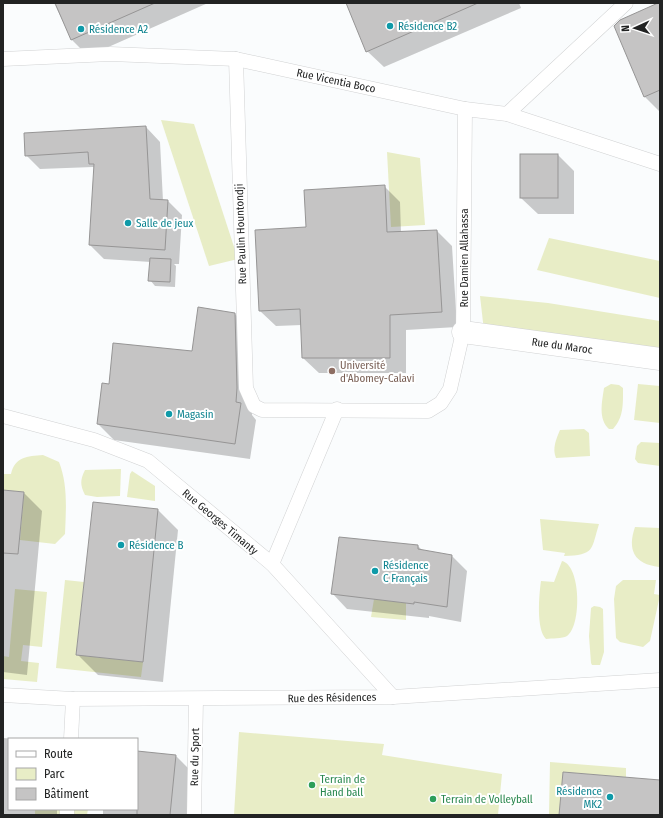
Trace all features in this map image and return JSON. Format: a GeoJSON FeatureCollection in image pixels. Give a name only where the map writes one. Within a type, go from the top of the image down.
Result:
{"type":"FeatureCollection","features":[{"type":"Feature","properties":{"kind":"street","name":"Rue du Maroc"},"geometry":{"type":"LineString","coordinates":[[463,332],[660,359]]}},
{"type":"Feature","properties":{"kind":"lane"},"geometry":{"type":"LineString","coordinates":[[507,114],[626,3]]}},
{"type":"Feature","properties":{"kind":"lane","name":"Rue Vicentia Boco"},"geometry":{"type":"LineString","coordinates":[[3,59],[110,54],[236,59],[465,109],[507,114],[660,164]]}},
{"type":"Feature","properties":{"kind":"lane","name":"Rue Paulin Hountondji"},"geometry":{"type":"LineString","coordinates":[[236,59],[246,388],[254,406],[262,410],[337,409]]}},
{"type":"Feature","properties":{"kind":"lane","name":"Rue Damien Allahassa"},"geometry":{"type":"LineString","coordinates":[[337,409],[428,411],[441,403],[450,388],[463,332],[465,109]]}},
{"type":"Feature","properties":{"kind":"lane"},"geometry":{"type":"LineString","coordinates":[[272,564],[337,409]]}},
{"type":"Feature","properties":{"kind":"lane","name":"Rue Georges Timanty"},"geometry":{"type":"LineString","coordinates":[[3,416],[94,440],[148,461],[272,564],[393,697]]}},
{"type":"Feature","properties":{"kind":"lane","name":"Rue des Résidences"},"geometry":{"type":"LineString","coordinates":[[3,695],[72,699],[393,697],[660,680]]}},
{"type":"Feature","properties":{"kind":"lane"},"geometry":{"type":"LineString","coordinates":[[70,738],[72,699]]}},
{"type":"Feature","properties":{"kind":"lane","name":"Rue du Sport"},"geometry":{"type":"LineString","coordinates":[[194,815],[196,699]]}},
{"type":"Feature","properties":{"kind":"green space"},"geometry":{"type":"Polygon","coordinates":[[[161,120],[194,124],[238,259],[209,266],[161,120]]]}},
{"type":"Feature","properties":{"kind":"green space"},"geometry":{"type":"Polygon","coordinates":[[[387,152],[420,158],[425,225],[391,227],[387,152]]]}},
{"type":"Feature","properties":{"kind":"green space"},"geometry":{"type":"Polygon","coordinates":[[[549,238],[660,261],[660,298],[537,270],[549,238]]]}},
{"type":"Feature","properties":{"kind":"green space"},"geometry":{"type":"Polygon","coordinates":[[[480,296],[548,303],[660,321],[660,350],[484,331],[480,296]]]}},
{"type":"Feature","properties":{"kind":"green space"},"geometry":{"type":"Polygon","coordinates":[[[611,384],[619,385],[623,388],[623,399],[619,420],[613,429],[609,429],[603,420],[602,404],[604,388],[611,384]]]}},
{"type":"Feature","properties":{"kind":"green space"},"geometry":{"type":"Polygon","coordinates":[[[638,384],[660,386],[660,423],[634,420],[638,384]]]}},
{"type":"Feature","properties":{"kind":"green space"},"geometry":{"type":"Polygon","coordinates":[[[584,429],[589,433],[590,456],[556,458],[554,448],[560,430],[584,429]]]}},
{"type":"Feature","properties":{"kind":"green space"},"geometry":{"type":"Polygon","coordinates":[[[641,442],[660,443],[660,466],[638,463],[635,459],[637,446],[641,442]]]}},
{"type":"Feature","properties":{"kind":"green space"},"geometry":{"type":"Polygon","coordinates":[[[43,455],[59,462],[64,479],[66,506],[65,534],[55,544],[20,540],[24,492],[3,490],[3,474],[11,474],[15,464],[22,458],[43,455]]]}},
{"type":"Feature","properties":{"kind":"green space"},"geometry":{"type":"Polygon","coordinates":[[[121,469],[120,496],[97,497],[85,495],[81,482],[85,470],[121,469]]]}},
{"type":"Feature","properties":{"kind":"green space"},"geometry":{"type":"Polygon","coordinates":[[[132,471],[155,486],[155,501],[127,497],[130,474],[132,471]]]}},
{"type":"Feature","properties":{"kind":"green space"},"geometry":{"type":"Polygon","coordinates":[[[540,519],[599,524],[593,545],[587,552],[564,556],[565,553],[543,550],[540,519]]]}},
{"type":"Feature","properties":{"kind":"green space"},"geometry":{"type":"Polygon","coordinates":[[[635,527],[660,528],[659,567],[644,563],[638,559],[632,549],[635,527]]]}},
{"type":"Feature","properties":{"kind":"green space"},"geometry":{"type":"Polygon","coordinates":[[[562,561],[568,565],[573,573],[576,584],[577,609],[575,621],[572,630],[567,636],[546,639],[539,620],[541,581],[554,582],[562,561]]]}},
{"type":"Feature","properties":{"kind":"green space"},"geometry":{"type":"Polygon","coordinates":[[[65,580],[84,582],[76,655],[143,662],[141,677],[56,668],[65,580]]]}},
{"type":"Feature","properties":{"kind":"green space"},"geometry":{"type":"Polygon","coordinates":[[[623,580],[656,580],[654,594],[660,595],[650,641],[643,647],[620,642],[616,638],[614,599],[616,586],[623,580]]]}},
{"type":"Feature","properties":{"kind":"green space"},"geometry":{"type":"Polygon","coordinates":[[[15,589],[47,592],[42,647],[23,645],[21,661],[39,663],[37,682],[3,679],[3,656],[9,657],[15,589]]]}},
{"type":"Feature","properties":{"kind":"green space"},"geometry":{"type":"Polygon","coordinates":[[[374,599],[406,603],[406,620],[371,617],[374,599]]]}},
{"type":"Feature","properties":{"kind":"green space"},"geometry":{"type":"Polygon","coordinates":[[[594,606],[603,609],[604,652],[600,665],[592,665],[591,663],[589,636],[591,608],[594,606]]]}},
{"type":"Feature","properties":{"kind":"green space"},"geometry":{"type":"Polygon","coordinates":[[[239,732],[384,744],[382,755],[502,774],[498,815],[234,815],[239,732]]]}},
{"type":"Feature","properties":{"kind":"green space"},"geometry":{"type":"Polygon","coordinates":[[[550,762],[626,768],[626,777],[563,772],[559,815],[549,815],[550,762]]]}},
{"type":"Feature","properties":{"kind":"green space"},"geometry":{"type":"Polygon","coordinates":[[[35,810],[88,810],[87,815],[35,815],[35,810]]]}},
{"type":"Feature","properties":{"kind":"building","name":"Résidence A2"},"geometry":{"type":"Polygon","coordinates":[[[55,3],[155,3],[71,40],[55,3]]]}},
{"type":"Feature","properties":{"kind":"building","name":"Résidence B2"},"geometry":{"type":"Polygon","coordinates":[[[346,3],[478,3],[366,52],[346,3]]]}},
{"type":"Feature","properties":{"kind":"building"},"geometry":{"type":"Polygon","coordinates":[[[660,3],[660,90],[644,97],[614,26],[620,20],[660,3]]]}},
{"type":"Feature","properties":{"kind":"building"},"geometry":{"type":"Polygon","coordinates":[[[146,126],[150,199],[168,200],[165,250],[89,245],[94,164],[89,164],[88,152],[25,156],[24,133],[146,126]]]}},
{"type":"Feature","properties":{"kind":"building"},"geometry":{"type":"Polygon","coordinates":[[[520,154],[558,154],[558,198],[520,198],[520,154]]]}},
{"type":"Feature","properties":{"kind":"building"},"geometry":{"type":"Polygon","coordinates":[[[385,185],[387,232],[437,230],[442,312],[390,315],[390,358],[302,358],[300,309],[259,311],[255,230],[306,227],[304,190],[385,185]]]}},
{"type":"Feature","properties":{"kind":"building"},"geometry":{"type":"Polygon","coordinates":[[[150,258],[171,259],[170,282],[148,281],[150,258]]]}},
{"type":"Feature","properties":{"kind":"building"},"geometry":{"type":"Polygon","coordinates":[[[198,307],[235,313],[236,402],[241,403],[235,444],[97,424],[102,383],[109,384],[113,343],[192,351],[198,307]]]}},
{"type":"Feature","properties":{"kind":"building"},"geometry":{"type":"Polygon","coordinates":[[[3,490],[24,492],[18,554],[3,553],[3,490]]]}},
{"type":"Feature","properties":{"kind":"building","name":"Résidence B"},"geometry":{"type":"Polygon","coordinates":[[[93,502],[158,509],[143,662],[76,655],[93,502]]]}},
{"type":"Feature","properties":{"kind":"building","name":"Résidence C Français"},"geometry":{"type":"Polygon","coordinates":[[[339,537],[418,545],[418,549],[452,555],[447,607],[414,602],[414,604],[331,594],[339,537]]]}},
{"type":"Feature","properties":{"kind":"building"},"geometry":{"type":"Polygon","coordinates":[[[138,751],[176,755],[170,815],[137,815],[138,751]]]}},
{"type":"Feature","properties":{"kind":"building","name":"Résidence MK2"},"geometry":{"type":"Polygon","coordinates":[[[563,772],[660,780],[660,815],[559,815],[563,772]]]}},
{"type":"Feature","properties":{"kind":"place","name":"Résidence B2"},"geometry":{"type":"Point","coordinates":[390,26]}},
{"type":"Feature","properties":{"kind":"place","name":"Résidence A2"},"geometry":{"type":"Point","coordinates":[81,29]}},
{"type":"Feature","properties":{"kind":"place","name":"Salle de jeux"},"geometry":{"type":"Point","coordinates":[128,223]}},
{"type":"Feature","properties":{"kind":"place","name":"Université d'Abomey-Calavi"},"geometry":{"type":"Point","coordinates":[332,371]}},
{"type":"Feature","properties":{"kind":"place","name":"Magasin"},"geometry":{"type":"Point","coordinates":[169,414]}},
{"type":"Feature","properties":{"kind":"place","name":"Résidence B"},"geometry":{"type":"Point","coordinates":[121,545]}},
{"type":"Feature","properties":{"kind":"place","name":"Résidence C Français"},"geometry":{"type":"Point","coordinates":[375,571]}},
{"type":"Feature","properties":{"kind":"place","name":"Terrain de Hand ball"},"geometry":{"type":"Point","coordinates":[312,785]}},
{"type":"Feature","properties":{"kind":"place","name":"Résidence MK2"},"geometry":{"type":"Point","coordinates":[610,797]}},
{"type":"Feature","properties":{"kind":"place","name":"Terrain de Volleyball"},"geometry":{"type":"Point","coordinates":[433,799]}}]}
